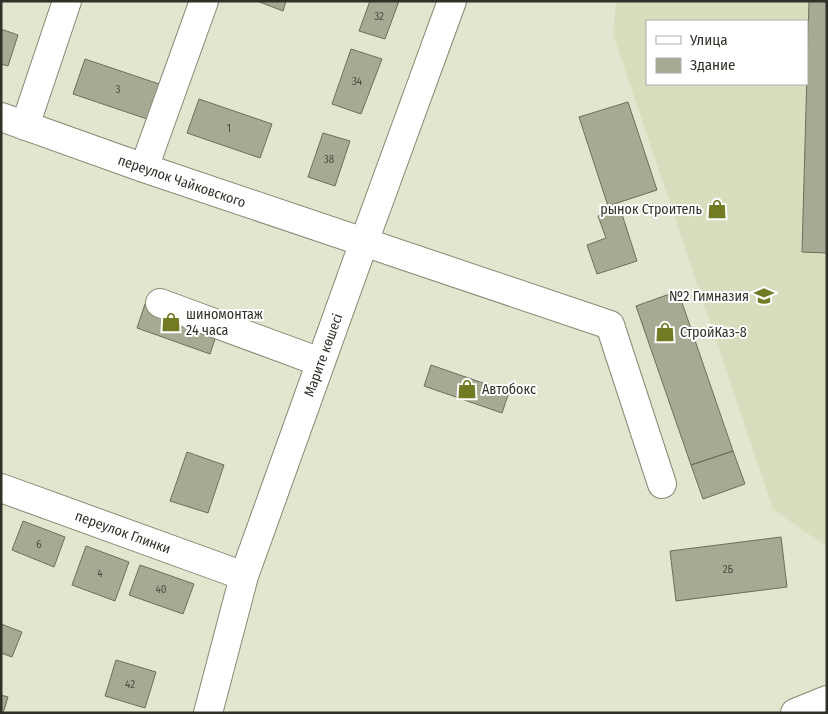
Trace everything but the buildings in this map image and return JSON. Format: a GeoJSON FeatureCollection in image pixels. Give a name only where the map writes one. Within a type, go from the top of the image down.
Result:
{"type":"FeatureCollection","features":[{"type":"Feature","properties":{"kind":"street"},"geometry":{"type":"LineString","coordinates":[[13,121],[67,1]]}},
{"type":"Feature","properties":{"kind":"street"},"geometry":{"type":"LineString","coordinates":[[144,168],[204,1]]}},
{"type":"Feature","properties":{"kind":"street","name":"Марите көшесі"},"geometry":{"type":"LineString","coordinates":[[208,713],[244,576],[452,1]]}},
{"type":"Feature","properties":{"kind":"street","name":"переулок Чайковского"},"geometry":{"type":"LineString","coordinates":[[13,121],[144,168],[610,325],[662,484]]}},
{"type":"Feature","properties":{"kind":"street"},"geometry":{"type":"LineString","coordinates":[[160,303],[320,362]]}},
{"type":"Feature","properties":{"kind":"street","name":"переулок Глинки"},"geometry":{"type":"LineString","coordinates":[[3,495],[244,576]]}},
{"type":"Feature","properties":{"kind":"street"},"geometry":{"type":"LineString","coordinates":[[795,713],[827,700]]}},
{"type":"Feature","properties":{"kind":"shaded area","name":"№2 Гимназия"},"geometry":{"type":"Polygon","coordinates":[[[616,1],[827,1],[827,547],[773,509],[613,34],[616,1]]]}},
{"type":"Feature","properties":{"kind":"place","name":"рынок Строитель"},"geometry":{"type":"Point","coordinates":[717,209]}},
{"type":"Feature","properties":{"kind":"place","name":"№2 Гимназия"},"geometry":{"type":"Point","coordinates":[764,296]}},
{"type":"Feature","properties":{"kind":"place","name":"шиномонтаж 24 часа"},"geometry":{"type":"Point","coordinates":[171,322]}},
{"type":"Feature","properties":{"kind":"place","name":"СтройКаз-8"},"geometry":{"type":"Point","coordinates":[665,332]}},
{"type":"Feature","properties":{"kind":"place","name":"Автобокс"},"geometry":{"type":"Point","coordinates":[467,389]}}]}
